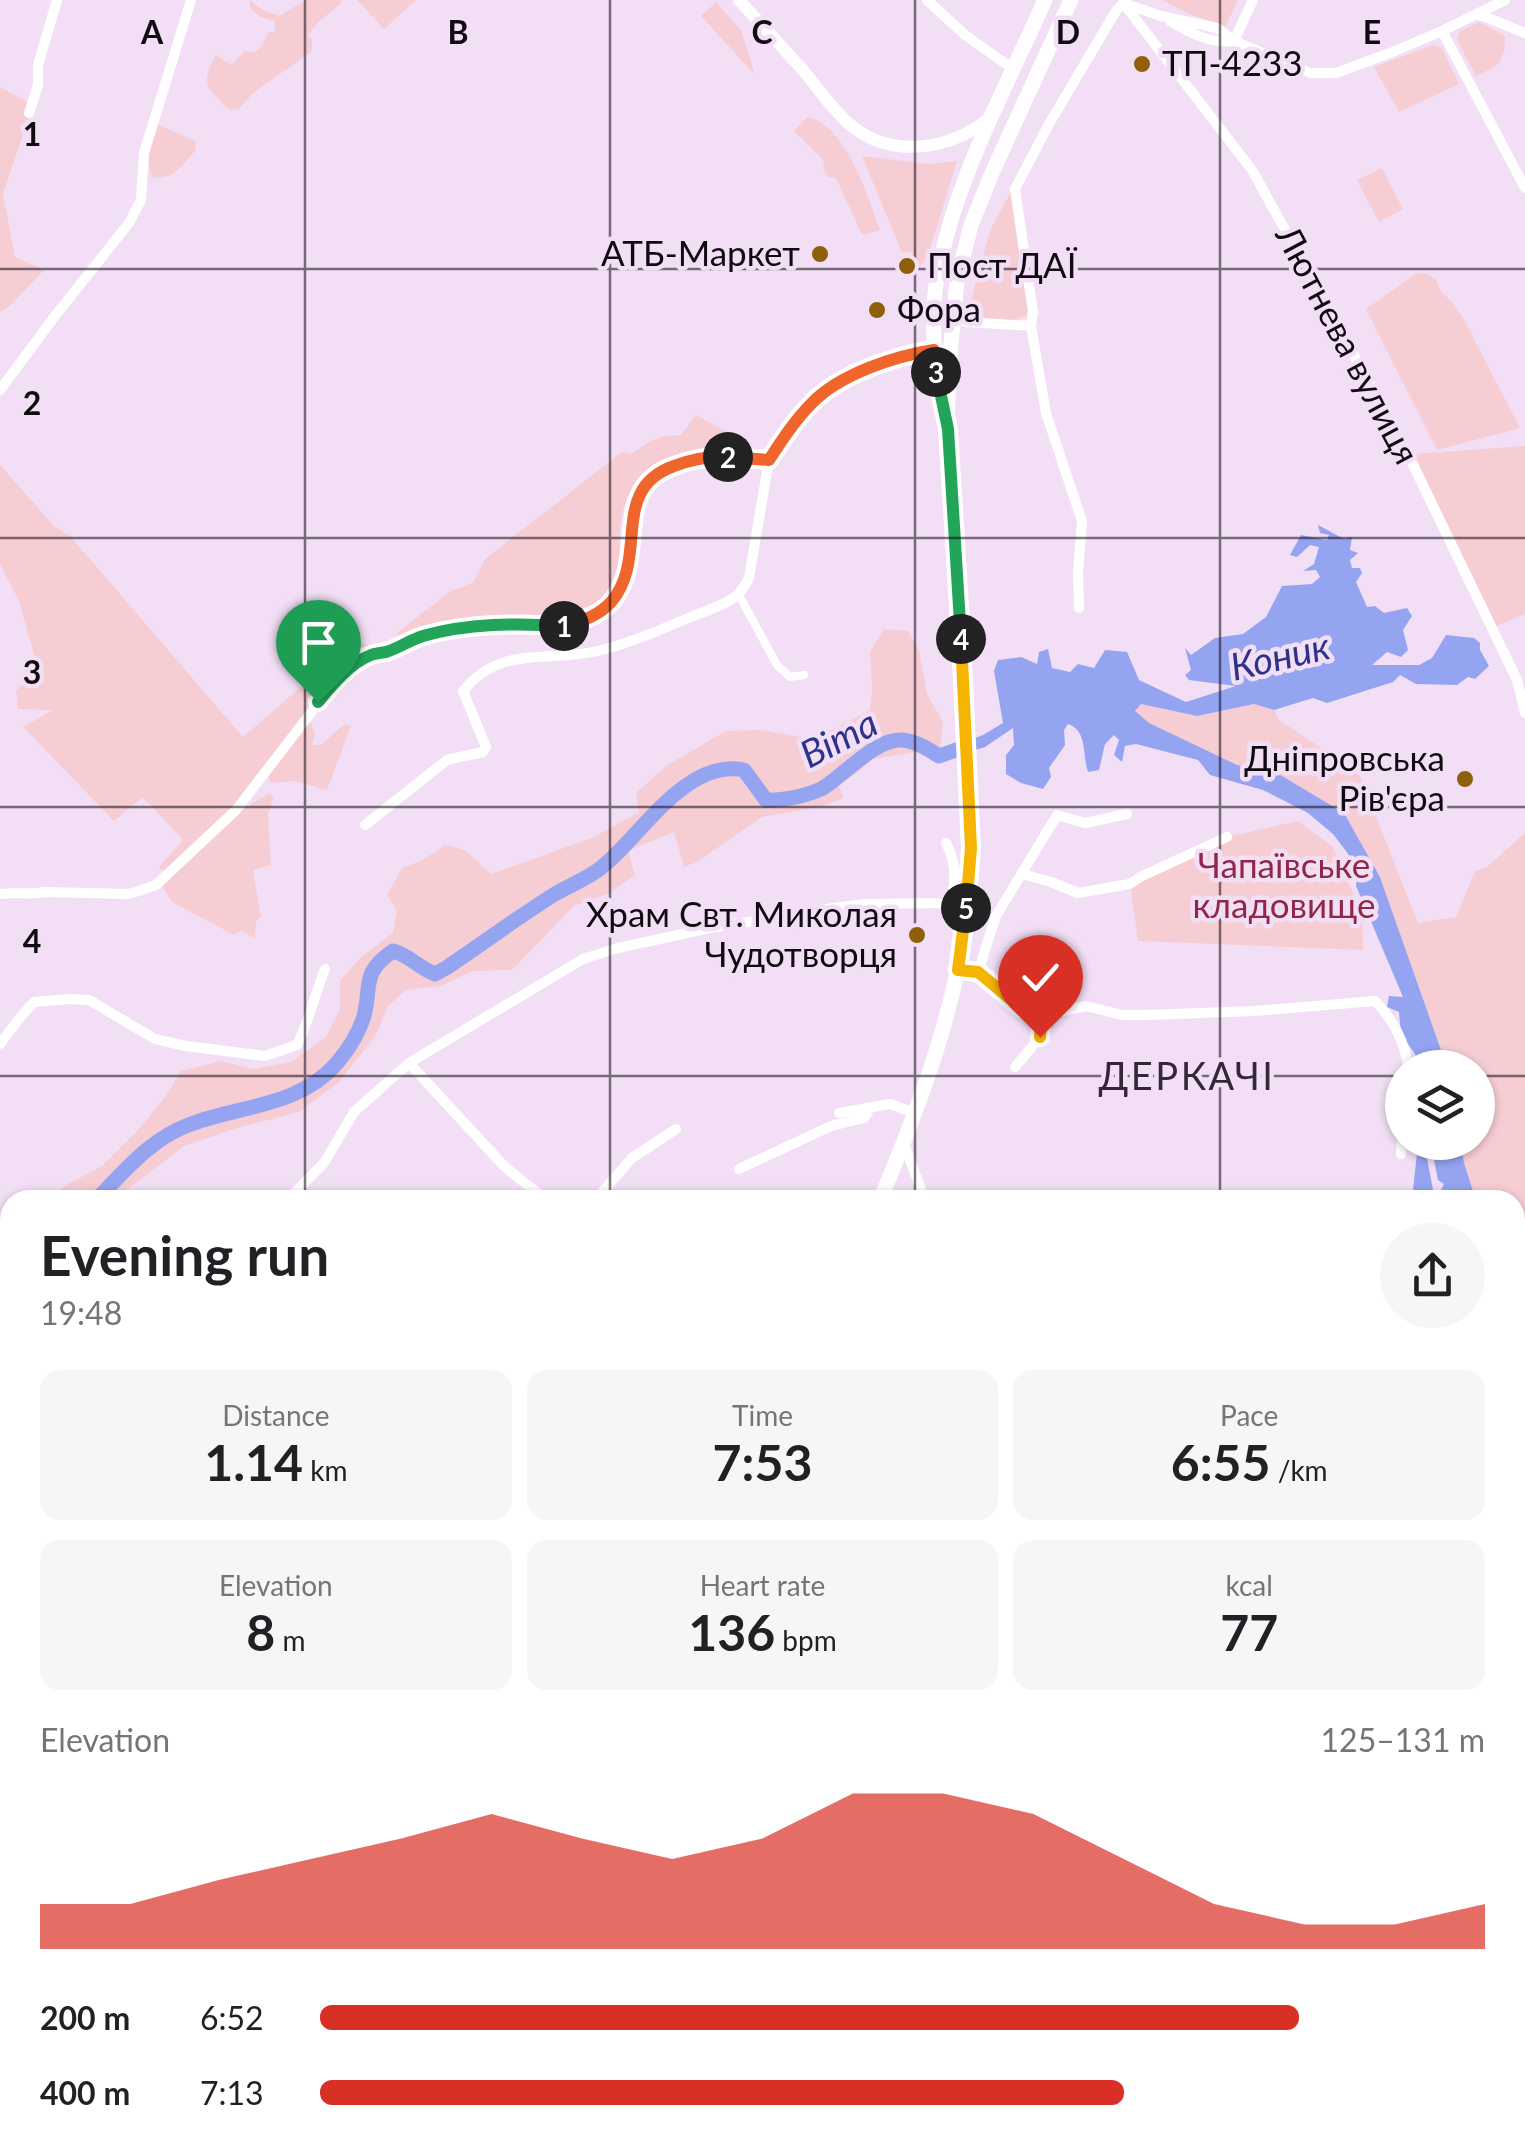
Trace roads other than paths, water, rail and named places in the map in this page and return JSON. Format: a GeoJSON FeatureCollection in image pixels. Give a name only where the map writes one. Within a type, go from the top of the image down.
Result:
{"type":"FeatureCollection","features":[{"type":"Feature","properties":{"kind":"main road"},"geometry":{"type":"LineString","coordinates":[[948,429],[934,350],[942,254],[967,178],[1045,0]]}},
{"type":"Feature","properties":{"kind":"main road"},"geometry":{"type":"LineString","coordinates":[[884,1190],[936,1052],[958,970],[969,878],[970,788],[948,429],[956,282],[970,225],[1072,0]]}},
{"type":"Feature","properties":{"kind":"main road"},"geometry":{"type":"LineString","coordinates":[[992,117],[1004,132],[1015,125]]}},
{"type":"Feature","properties":{"kind":"street"},"geometry":{"type":"LineString","coordinates":[[29,114],[56,0]]}},
{"type":"Feature","properties":{"kind":"street"},"geometry":{"type":"LineString","coordinates":[[0,390],[129,223],[141,200],[144,152],[191,0]]}},
{"type":"Feature","properties":{"kind":"street"},"geometry":{"type":"LineString","coordinates":[[739,0],[848,123],[879,141],[895,146],[934,146],[964,136],[992,117]]}},
{"type":"Feature","properties":{"kind":"street"},"geometry":{"type":"LineString","coordinates":[[927,0],[964,35],[1013,68]]}},
{"type":"Feature","properties":{"kind":"street"},"geometry":{"type":"LineString","coordinates":[[1234,41],[1252,0]]}},
{"type":"Feature","properties":{"kind":"street"},"geometry":{"type":"LineString","coordinates":[[1079,608],[1082,520],[1046,412],[1030,326],[1032,312],[1015,189],[1122,2],[1161,16],[1217,28],[1234,41],[1322,75],[1336,74],[1442,31],[1504,0]]}},
{"type":"Feature","properties":{"kind":"street","name":"Лютнева вулиця"},"geometry":{"type":"LineString","coordinates":[[1122,2],[1252,170],[1402,442],[1517,680],[1525,713]]}},
{"type":"Feature","properties":{"kind":"street"},"geometry":{"type":"LineString","coordinates":[[1478,14],[1525,33]]}},
{"type":"Feature","properties":{"kind":"street"},"geometry":{"type":"LineString","coordinates":[[1442,31],[1519,168],[1525,188]]}},
{"type":"Feature","properties":{"kind":"street"},"geometry":{"type":"LineString","coordinates":[[952,316],[967,322],[1030,326]]}},
{"type":"Feature","properties":{"kind":"street"},"geometry":{"type":"LineString","coordinates":[[364,825],[447,760],[483,752],[486,748],[462,691],[499,662],[596,651],[643,638],[739,595],[748,578],[769,460],[789,430],[813,401],[830,388],[899,357],[934,350]]}},
{"type":"Feature","properties":{"kind":"street"},"geometry":{"type":"LineString","coordinates":[[0,894],[113,895],[156,886],[236,810],[334,682],[371,654],[463,627],[564,626],[598,614],[624,583],[636,500],[645,483],[663,470],[699,458],[769,460]]}},
{"type":"Feature","properties":{"kind":"street"},"geometry":{"type":"LineString","coordinates":[[739,595],[778,665],[790,676],[804,675]]}},
{"type":"Feature","properties":{"kind":"street"},"geometry":{"type":"LineString","coordinates":[[978,972],[996,916],[1057,816],[1084,823],[1126,814]]}},
{"type":"Feature","properties":{"kind":"street"},"geometry":{"type":"LineString","coordinates":[[1022,874],[1087,893],[1130,884],[1227,836]]}},
{"type":"Feature","properties":{"kind":"street"},"geometry":{"type":"LineString","coordinates":[[297,1190],[324,1163],[354,1112],[409,1064],[583,959],[710,928],[833,908],[950,903],[954,890],[953,856],[946,843]]}},
{"type":"Feature","properties":{"kind":"street"},"geometry":{"type":"LineString","coordinates":[[0,1044],[34,1002],[69,998],[89,1000],[155,1039],[265,1056],[297,1045],[326,969]]}},
{"type":"Feature","properties":{"kind":"street"},"geometry":{"type":"LineString","coordinates":[[958,970],[978,972],[1021,1008],[1042,1016],[1086,1006],[1122,1015],[1146,1015],[1254,1012],[1375,1001],[1386,1012],[1404,1050]]}},
{"type":"Feature","properties":{"kind":"street"},"geometry":{"type":"LineString","coordinates":[[1015,1067],[1040,1037],[1042,1016]]}},
{"type":"Feature","properties":{"kind":"street"},"geometry":{"type":"LineString","coordinates":[[409,1064],[494,1156],[534,1190]]}},
{"type":"Feature","properties":{"kind":"street"},"geometry":{"type":"LineString","coordinates":[[839,1113],[890,1104],[915,1112]]}},
{"type":"Feature","properties":{"kind":"street"},"geometry":{"type":"LineString","coordinates":[[739,1169],[831,1126],[864,1118],[871,1108]]}},
{"type":"Feature","properties":{"kind":"street"},"geometry":{"type":"LineString","coordinates":[[604,1190],[632,1158],[676,1129]]}},
{"type":"Feature","properties":{"kind":"street"},"geometry":{"type":"LineString","coordinates":[[904,1144],[921,1190]]}},
{"type":"Feature","properties":{"kind":"water","name":"Коник"},"geometry":{"type":"Polygon","coordinates":[[[1318,525],[1344,539],[1352,537],[1350,550],[1358,553],[1350,560],[1352,568],[1360,568],[1362,573],[1356,582],[1367,607],[1375,606],[1384,613],[1407,608],[1412,616],[1403,630],[1408,650],[1401,657],[1387,652],[1372,665],[1419,665],[1432,658],[1446,635],[1474,638],[1489,666],[1475,679],[1468,677],[1457,685],[1416,684],[1400,675],[1393,682],[1327,703],[1313,698],[1274,710],[1254,704],[1197,716],[1141,704],[1135,711],[1149,723],[1237,765],[1277,773],[1344,813],[1380,877],[1441,1050],[1412,1050],[1401,1034],[1399,1012],[1387,1007],[1389,996],[1403,997],[1356,886],[1358,867],[1333,834],[1308,813],[1263,790],[1210,775],[1198,760],[1136,744],[1125,746],[1122,762],[1114,755],[1119,740],[1114,735],[1105,744],[1099,770],[1088,772],[1082,738],[1068,724],[1064,730],[1065,745],[1049,768],[1051,777],[1043,789],[1006,774],[1006,755],[1014,745],[1013,728],[985,747],[939,761],[941,750],[983,735],[1003,723],[994,671],[998,660],[1021,657],[1037,664],[1039,652],[1048,649],[1052,668],[1070,672],[1078,664],[1094,668],[1105,650],[1127,652],[1139,680],[1186,702],[1236,686],[1189,680],[1185,675],[1191,670],[1185,648],[1191,655],[1215,638],[1243,634],[1266,617],[1282,586],[1312,584],[1320,577],[1316,570],[1303,571],[1314,564],[1319,547],[1310,545],[1297,557],[1290,555],[1301,535],[1327,540],[1329,535],[1320,533],[1318,525]]]}},
{"type":"Feature","properties":{"kind":"water"},"geometry":{"type":"Polygon","coordinates":[[[1416,1160],[1427,1160],[1433,1190],[1413,1190],[1416,1160]]]}},
{"type":"Feature","properties":{"kind":"water"},"geometry":{"type":"Polygon","coordinates":[[[1434,1160],[1464,1160],[1473,1190],[1441,1190],[1444,1184],[1438,1180],[1434,1160]]]}},
{"type":"Feature","properties":{"kind":"waterway","name":"Віта"},"geometry":{"type":"LineString","coordinates":[[106,1190],[139,1156],[177,1130],[287,1097],[322,1077],[353,1041],[364,1016],[372,973],[393,951],[435,974],[446,968],[555,894],[597,871],[666,802],[703,776],[723,769],[744,770],[766,800],[779,800],[821,789],[870,751],[892,741],[912,742],[939,756],[956,750]]}},
{"type":"Feature","properties":{"kind":"place","name":"ТП-4233"},"geometry":{"type":"Point","coordinates":[1142,64]}},
{"type":"Feature","properties":{"kind":"place","name":"АТБ-Маркет"},"geometry":{"type":"Point","coordinates":[820,254]}},
{"type":"Feature","properties":{"kind":"place","name":"Пост ДАЇ"},"geometry":{"type":"Point","coordinates":[907,266]}},
{"type":"Feature","properties":{"kind":"place","name":"Фора"},"geometry":{"type":"Point","coordinates":[877,310]}},
{"type":"Feature","properties":{"kind":"place","name":"Дніпровська Рів'єра"},"geometry":{"type":"Point","coordinates":[1465,779]}},
{"type":"Feature","properties":{"kind":"place","name":"Храм Свт. Миколая Чудотворця"},"geometry":{"type":"Point","coordinates":[917,935]}},
{"type":"Feature","properties":{"kind":"district","name":"ДЕРКАЧІ"},"geometry":{"type":"Point","coordinates":[1187,1077]}},
{"type":"Feature","properties":{"kind":"park label","name":"Чапаївське кладовище"},"geometry":{"type":"Point","coordinates":[1284,886]}}]}
